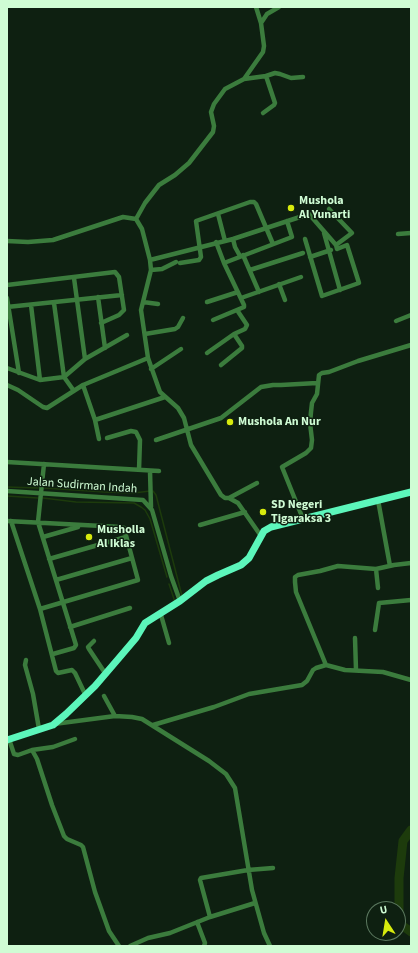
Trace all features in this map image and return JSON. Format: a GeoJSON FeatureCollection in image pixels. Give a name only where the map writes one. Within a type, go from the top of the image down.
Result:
{"type":"FeatureCollection","features":[{"type":"Feature","properties":{"kind":"main road"},"geometry":{"type":"LineString","coordinates":[[8,739],[54,725],[75,706],[105,674],[150,619],[161,615],[206,581],[241,565],[249,558],[264,531],[303,519],[411,492]]}},
{"type":"Feature","properties":{"kind":"street"},"geometry":{"type":"LineString","coordinates":[[244,79],[263,52],[264,46],[261,23],[256,7]]}},
{"type":"Feature","properties":{"kind":"street"},"geometry":{"type":"LineString","coordinates":[[261,23],[267,14],[279,7]]}},
{"type":"Feature","properties":{"kind":"street"},"geometry":{"type":"LineString","coordinates":[[136,219],[145,203],[159,185],[175,175],[189,163],[213,132],[214,126],[211,112],[219,96],[225,89],[244,79],[266,76],[275,73],[291,78],[303,77]]}},
{"type":"Feature","properties":{"kind":"street"},"geometry":{"type":"LineString","coordinates":[[263,113],[275,103],[266,76]]}},
{"type":"Feature","properties":{"kind":"street"},"geometry":{"type":"LineString","coordinates":[[151,270],[162,269],[178,263],[200,258],[200,246],[196,221],[254,202],[273,244]]}},
{"type":"Feature","properties":{"kind":"street"},"geometry":{"type":"LineString","coordinates":[[310,257],[330,251],[352,233],[329,209]]}},
{"type":"Feature","properties":{"kind":"street"},"geometry":{"type":"LineString","coordinates":[[218,214],[225,240]]}},
{"type":"Feature","properties":{"kind":"street"},"geometry":{"type":"LineString","coordinates":[[150,260],[200,246],[233,239],[309,214],[336,247]]}},
{"type":"Feature","properties":{"kind":"street"},"geometry":{"type":"LineString","coordinates":[[7,241],[28,242],[53,240],[123,217],[136,219]]}},
{"type":"Feature","properties":{"kind":"street"},"geometry":{"type":"LineString","coordinates":[[136,219],[142,229],[150,260],[151,270],[141,310],[148,358],[160,392],[178,408],[184,418],[191,445],[221,496],[238,503],[260,536]]}},
{"type":"Feature","properties":{"kind":"street"},"geometry":{"type":"LineString","coordinates":[[224,263],[292,238],[287,221]]}},
{"type":"Feature","properties":{"kind":"street"},"geometry":{"type":"LineString","coordinates":[[324,231],[340,290]]}},
{"type":"Feature","properties":{"kind":"street"},"geometry":{"type":"LineString","coordinates":[[398,234],[411,233]]}},
{"type":"Feature","properties":{"kind":"street"},"geometry":{"type":"LineString","coordinates":[[304,239],[322,296],[359,283],[347,245],[346,237]]}},
{"type":"Feature","properties":{"kind":"street"},"geometry":{"type":"LineString","coordinates":[[233,239],[235,247],[250,270],[259,292]]}},
{"type":"Feature","properties":{"kind":"street"},"geometry":{"type":"LineString","coordinates":[[212,320],[244,307],[216,242]]}},
{"type":"Feature","properties":{"kind":"street"},"geometry":{"type":"LineString","coordinates":[[336,247],[347,245]]}},
{"type":"Feature","properties":{"kind":"street"},"geometry":{"type":"LineString","coordinates":[[250,270],[303,253]]}},
{"type":"Feature","properties":{"kind":"street"},"geometry":{"type":"LineString","coordinates":[[7,285],[115,272],[119,277],[124,310],[119,315],[101,323]]}},
{"type":"Feature","properties":{"kind":"street"},"geometry":{"type":"LineString","coordinates":[[241,298],[301,277]]}},
{"type":"Feature","properties":{"kind":"street"},"geometry":{"type":"LineString","coordinates":[[74,278],[85,359]]}},
{"type":"Feature","properties":{"kind":"street"},"geometry":{"type":"LineString","coordinates":[[279,284],[286,300]]}},
{"type":"Feature","properties":{"kind":"street"},"geometry":{"type":"LineString","coordinates":[[207,302],[238,292]]}},
{"type":"Feature","properties":{"kind":"street"},"geometry":{"type":"LineString","coordinates":[[7,307],[122,295]]}},
{"type":"Feature","properties":{"kind":"street"},"geometry":{"type":"LineString","coordinates":[[98,297],[105,348]]}},
{"type":"Feature","properties":{"kind":"street"},"geometry":{"type":"LineString","coordinates":[[7,298],[7,307],[18,373]]}},
{"type":"Feature","properties":{"kind":"street"},"geometry":{"type":"LineString","coordinates":[[143,302],[158,304]]}},
{"type":"Feature","properties":{"kind":"street"},"geometry":{"type":"LineString","coordinates":[[54,303],[64,377],[74,391]]}},
{"type":"Feature","properties":{"kind":"street"},"geometry":{"type":"LineString","coordinates":[[31,305],[40,380]]}},
{"type":"Feature","properties":{"kind":"street"},"geometry":{"type":"LineString","coordinates":[[207,353],[234,334],[246,329],[247,327],[237,310]]}},
{"type":"Feature","properties":{"kind":"street"},"geometry":{"type":"LineString","coordinates":[[396,321],[411,315]]}},
{"type":"Feature","properties":{"kind":"street"},"geometry":{"type":"LineString","coordinates":[[145,334],[175,329],[178,327],[182,318]]}},
{"type":"Feature","properties":{"kind":"street"},"geometry":{"type":"LineString","coordinates":[[221,365],[242,348],[234,334]]}},
{"type":"Feature","properties":{"kind":"street"},"geometry":{"type":"LineString","coordinates":[[7,368],[40,380],[64,377],[85,359],[127,335]]}},
{"type":"Feature","properties":{"kind":"street"},"geometry":{"type":"LineString","coordinates":[[303,519],[282,467],[306,453],[311,448],[312,440],[310,412],[312,403],[317,394],[319,375],[358,361],[411,346]]}},
{"type":"Feature","properties":{"kind":"street"},"geometry":{"type":"LineString","coordinates":[[151,368],[181,349]]}},
{"type":"Feature","properties":{"kind":"street"},"geometry":{"type":"LineString","coordinates":[[7,385],[18,390],[45,408],[83,384],[148,358]]}},
{"type":"Feature","properties":{"kind":"street"},"geometry":{"type":"LineString","coordinates":[[156,440],[221,418],[261,387],[267,385],[317,383]]}},
{"type":"Feature","properties":{"kind":"street"},"geometry":{"type":"LineString","coordinates":[[83,384],[95,420],[99,439]]}},
{"type":"Feature","properties":{"kind":"street"},"geometry":{"type":"LineString","coordinates":[[95,420],[165,397]]}},
{"type":"Feature","properties":{"kind":"street"},"geometry":{"type":"LineString","coordinates":[[107,438],[130,431],[136,432],[140,440],[139,470]]}},
{"type":"Feature","properties":{"kind":"street"},"geometry":{"type":"LineString","coordinates":[[7,462],[160,471]]}},
{"type":"Feature","properties":{"kind":"street"},"geometry":{"type":"LineString","coordinates":[[44,464],[38,522],[76,645],[74,648],[53,654]]}},
{"type":"Feature","properties":{"kind":"street"},"geometry":{"type":"LineString","coordinates":[[150,471],[151,508]]}},
{"type":"Feature","properties":{"kind":"street"},"geometry":{"type":"LineString","coordinates":[[229,498],[257,483]]}},
{"type":"Feature","properties":{"kind":"street","name":"Jalan Sudirman Indah"},"geometry":{"type":"LineString","coordinates":[[7,491],[143,500],[151,508],[180,601]]}},
{"type":"Feature","properties":{"kind":"street"},"geometry":{"type":"LineString","coordinates":[[378,500],[390,566]]}},
{"type":"Feature","properties":{"kind":"street"},"geometry":{"type":"LineString","coordinates":[[200,525],[244,512]]}},
{"type":"Feature","properties":{"kind":"street"},"geometry":{"type":"LineString","coordinates":[[40,609],[138,580],[123,528],[9,521],[40,609],[57,672],[70,670],[75,673],[85,694]]}},
{"type":"Feature","properties":{"kind":"street"},"geometry":{"type":"LineString","coordinates":[[43,537],[81,526]]}},
{"type":"Feature","properties":{"kind":"street"},"geometry":{"type":"LineString","coordinates":[[49,559],[126,537]]}},
{"type":"Feature","properties":{"kind":"street"},"geometry":{"type":"LineString","coordinates":[[56,580],[132,558]]}},
{"type":"Feature","properties":{"kind":"street"},"geometry":{"type":"LineString","coordinates":[[326,665],[296,592],[295,577],[338,566],[376,569],[401,563],[411,563]]}},
{"type":"Feature","properties":{"kind":"street"},"geometry":{"type":"LineString","coordinates":[[376,569],[378,588]]}},
{"type":"Feature","properties":{"kind":"street"},"geometry":{"type":"LineString","coordinates":[[375,630],[379,603],[411,600]]}},
{"type":"Feature","properties":{"kind":"street"},"geometry":{"type":"LineString","coordinates":[[70,627],[130,608]]}},
{"type":"Feature","properties":{"kind":"street"},"geometry":{"type":"LineString","coordinates":[[161,615],[168,643]]}},
{"type":"Feature","properties":{"kind":"street"},"geometry":{"type":"LineString","coordinates":[[355,638],[356,670]]}},
{"type":"Feature","properties":{"kind":"street"},"geometry":{"type":"LineString","coordinates":[[94,641],[88,646],[105,674]]}},
{"type":"Feature","properties":{"kind":"street"},"geometry":{"type":"LineString","coordinates":[[26,660],[25,665],[33,694],[39,729]]}},
{"type":"Feature","properties":{"kind":"street"},"geometry":{"type":"LineString","coordinates":[[153,725],[214,707],[249,694],[302,685],[307,681],[313,670],[326,665],[345,670],[383,672],[411,680]]}},
{"type":"Feature","properties":{"kind":"street"},"geometry":{"type":"LineString","coordinates":[[104,696],[115,716]]}},
{"type":"Feature","properties":{"kind":"street"},"geometry":{"type":"LineString","coordinates":[[54,725],[115,716],[132,716],[153,725],[210,761],[226,774],[235,788],[249,876],[255,903],[264,933],[270,946]]}},
{"type":"Feature","properties":{"kind":"street"},"geometry":{"type":"LineString","coordinates":[[8,739],[14,754],[18,755],[32,750],[53,747],[74,739]]}},
{"type":"Feature","properties":{"kind":"street"},"geometry":{"type":"LineString","coordinates":[[32,750],[37,759],[64,836],[83,847],[109,930],[118,946]]}},
{"type":"Feature","properties":{"kind":"street"},"geometry":{"type":"LineString","coordinates":[[210,917],[200,880],[201,878],[248,870],[273,868]]}},
{"type":"Feature","properties":{"kind":"street"},"geometry":{"type":"LineString","coordinates":[[130,946],[148,938],[170,933],[210,917],[255,903]]}},
{"type":"Feature","properties":{"kind":"street"},"geometry":{"type":"LineString","coordinates":[[197,922],[205,943],[204,946]]}},
{"type":"Feature","properties":{"kind":"waterway"},"geometry":{"type":"LineString","coordinates":[[7,487],[38,488]]}},
{"type":"Feature","properties":{"kind":"waterway"},"geometry":{"type":"LineString","coordinates":[[44,488],[134,493],[150,491]]}},
{"type":"Feature","properties":{"kind":"waterway"},"geometry":{"type":"LineString","coordinates":[[153,491],[156,495],[182,596]]}},
{"type":"Feature","properties":{"kind":"waterway"},"geometry":{"type":"LineString","coordinates":[[7,496],[38,498]]}},
{"type":"Feature","properties":{"kind":"waterway"},"geometry":{"type":"LineString","coordinates":[[43,498],[76,502],[134,503],[141,507],[145,510],[150,519],[167,577]]}},
{"type":"Feature","properties":{"kind":"waterway"},"geometry":{"type":"LineString","coordinates":[[169,584],[175,602]]}},
{"type":"Feature","properties":{"kind":"waterway"},"geometry":{"type":"LineString","coordinates":[[411,830],[403,841],[399,878],[399,923],[411,932]]}},
{"type":"Feature","properties":{"kind":"place","name":"Mushola Al Yunarti"},"geometry":{"type":"Point","coordinates":[291,208]}},
{"type":"Feature","properties":{"kind":"place","name":"Mushola An Nur"},"geometry":{"type":"Point","coordinates":[230,422]}},
{"type":"Feature","properties":{"kind":"place","name":"SD Negeri Tigaraksa 3"},"geometry":{"type":"Point","coordinates":[263,512]}},
{"type":"Feature","properties":{"kind":"place","name":"Musholla Al Iklas"},"geometry":{"type":"Point","coordinates":[89,537]}}]}
